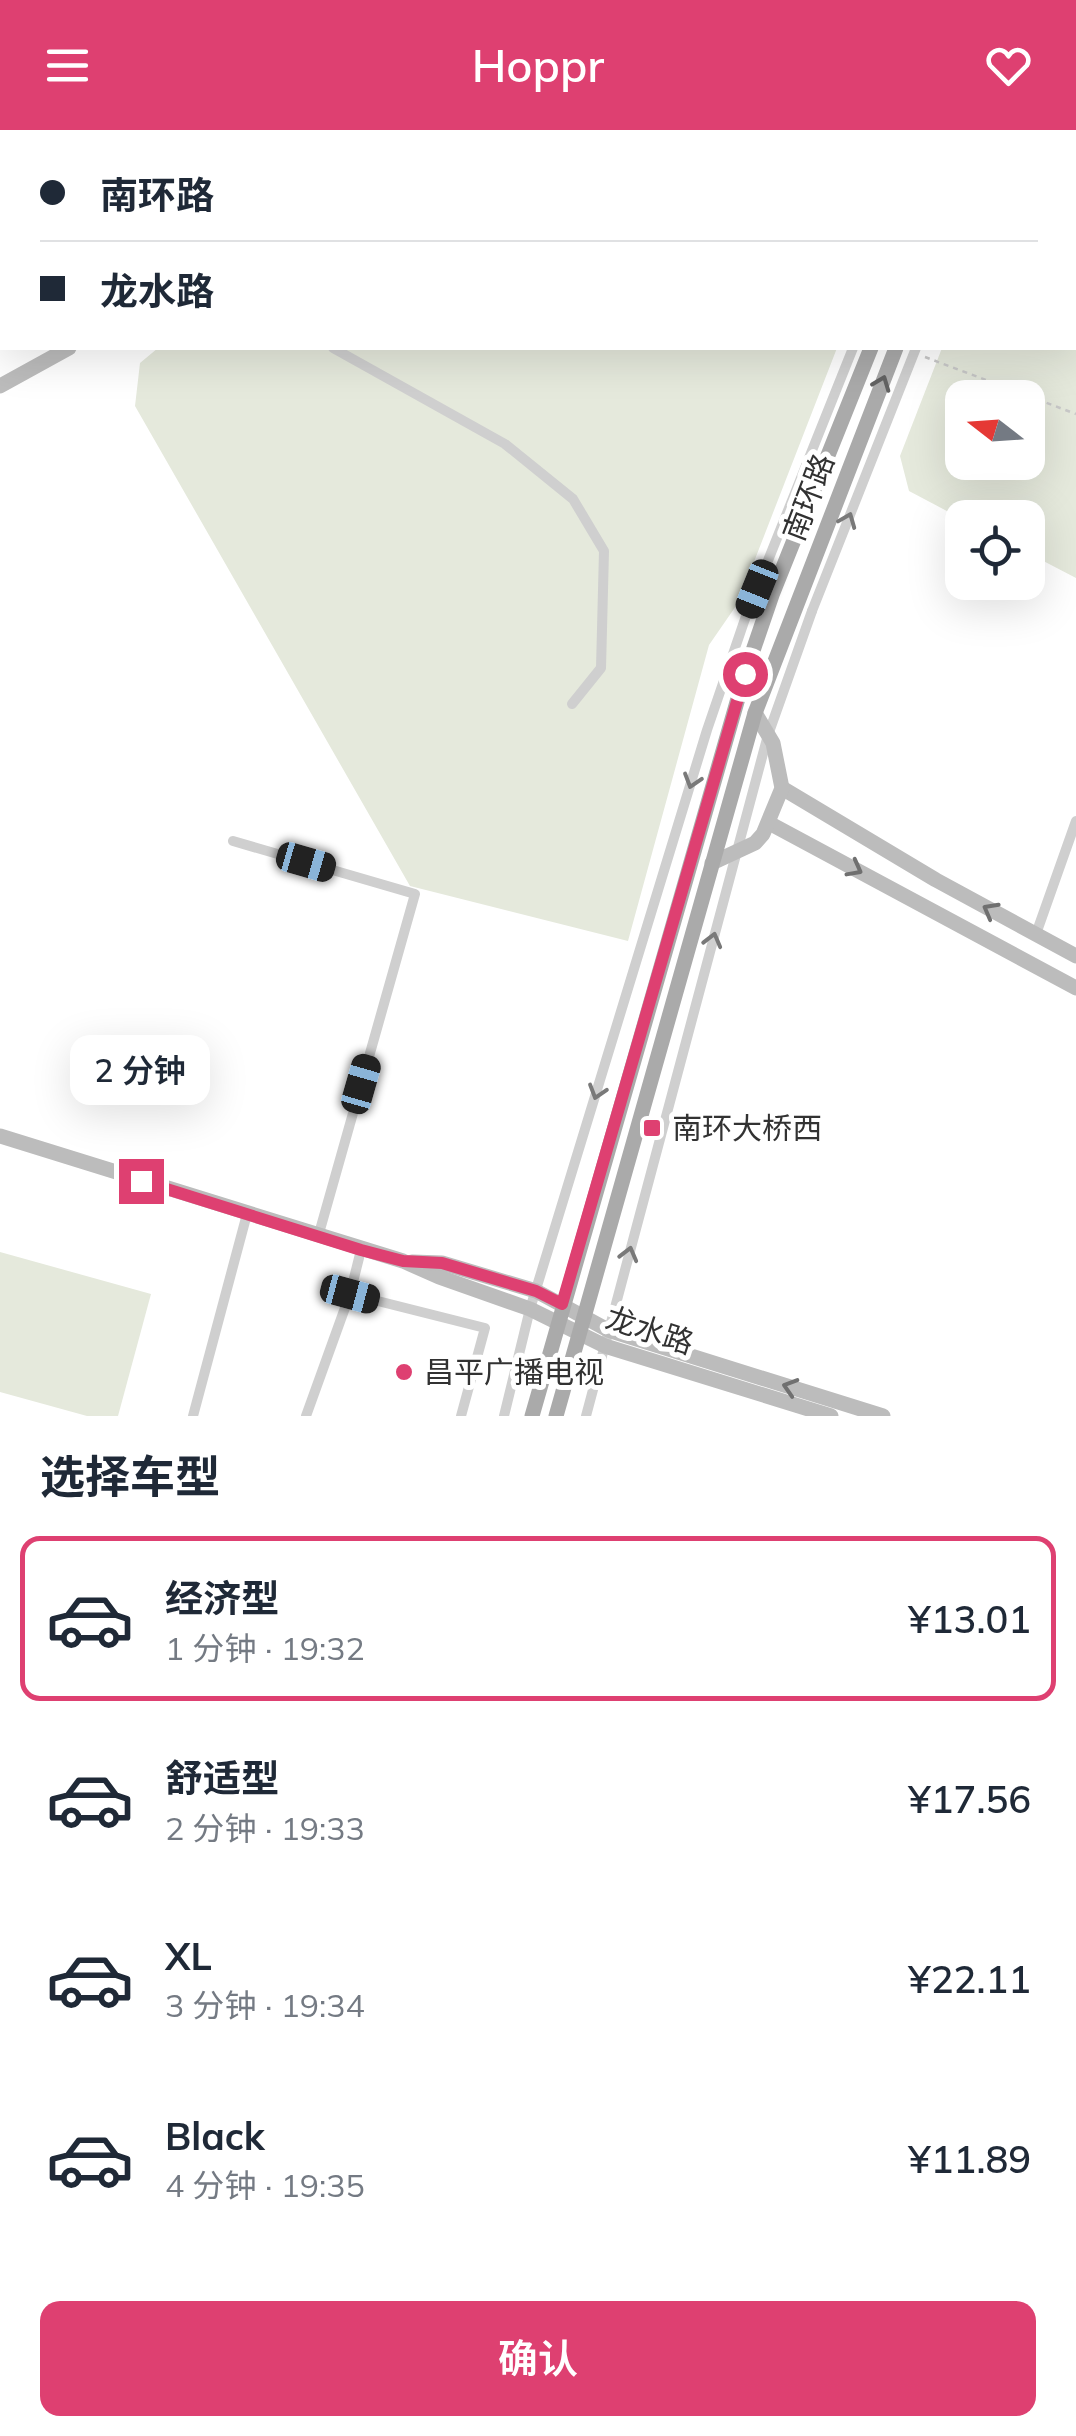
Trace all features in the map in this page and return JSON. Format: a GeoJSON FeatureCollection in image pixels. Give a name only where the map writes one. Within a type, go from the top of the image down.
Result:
{"type":"FeatureCollection","features":[{"type":"Feature","properties":{"kind":"main road","name":"南环路"},"geometry":{"type":"LineString","coordinates":[[532,1416],[765,592],[870,350]]}},
{"type":"Feature","properties":{"kind":"main road","name":"南环路"},"geometry":{"type":"LineString","coordinates":[[556,1416],[755,713],[895,350]]}},
{"type":"Feature","properties":{"kind":"street"},"geometry":{"type":"LineString","coordinates":[[0,386],[65,350]]}},
{"type":"Feature","properties":{"kind":"street"},"geometry":{"type":"LineString","coordinates":[[337,350],[505,444],[573,499],[604,552],[601,668],[572,704]]}},
{"type":"Feature","properties":{"kind":"street"},"geometry":{"type":"LineString","coordinates":[[504,1416],[530,1309],[702,749],[765,592],[852,350]]}},
{"type":"Feature","properties":{"kind":"street"},"geometry":{"type":"LineString","coordinates":[[586,1416],[768,735],[812,610],[916,351]]}},
{"type":"Feature","properties":{"kind":"street"},"geometry":{"type":"LineString","coordinates":[[712,864],[755,843],[769,822],[782,788],[768,735],[755,713]]}},
{"type":"Feature","properties":{"kind":"street"},"geometry":{"type":"LineString","coordinates":[[782,788],[936,880],[1076,956]]}},
{"type":"Feature","properties":{"kind":"street"},"geometry":{"type":"LineString","coordinates":[[1036,934],[1076,821]]}},
{"type":"Feature","properties":{"kind":"street"},"geometry":{"type":"LineString","coordinates":[[769,822],[1076,988]]}},
{"type":"Feature","properties":{"kind":"street"},"geometry":{"type":"LineString","coordinates":[[233,841],[415,894],[318,1236]]}},
{"type":"Feature","properties":{"kind":"street","name":"龙水路"},"geometry":{"type":"LineString","coordinates":[[0,1136],[403,1261],[439,1278],[530,1309],[579,1334],[607,1338],[883,1416]]}},
{"type":"Feature","properties":{"kind":"street"},"geometry":{"type":"LineString","coordinates":[[194,1416],[247,1214]]}},
{"type":"Feature","properties":{"kind":"street"},"geometry":{"type":"LineString","coordinates":[[306,1416],[350,1294],[361,1250]]}},
{"type":"Feature","properties":{"kind":"street","name":"龙水路"},"geometry":{"type":"LineString","coordinates":[[403,1261],[442,1263],[536,1291],[584,1316],[607,1338],[831,1416]]}},
{"type":"Feature","properties":{"kind":"street"},"geometry":{"type":"LineString","coordinates":[[350,1294],[485,1328],[461,1416]]}},
{"type":"Feature","properties":{"kind":"path"},"geometry":{"type":"LineString","coordinates":[[916,351],[1076,414]]}},
{"type":"Feature","properties":{"kind":"shaded area"},"geometry":{"type":"Polygon","coordinates":[[[156,350],[836,350],[738,603],[709,645],[628,941],[410,886],[135,406],[140,363],[156,350]]]}},
{"type":"Feature","properties":{"kind":"shaded area"},"geometry":{"type":"Polygon","coordinates":[[[941,350],[1076,350],[1076,578],[1045,562],[1045,500],[945,500],[945,510],[909,491],[900,456],[941,350]]]}},
{"type":"Feature","properties":{"kind":"shaded area"},"geometry":{"type":"Polygon","coordinates":[[[0,1252],[151,1294],[118,1416],[87,1416],[0,1392],[0,1252]]]}},
{"type":"Feature","properties":{"kind":"place","name":"南环大桥西"},"geometry":{"type":"Point","coordinates":[652,1128]}},
{"type":"Feature","properties":{"kind":"place","name":"昌平广播电视"},"geometry":{"type":"Point","coordinates":[404,1372]}},
{"type":"Feature","properties":{"kind":"route"},"geometry":{"type":"LineString","coordinates":[[141,1181],[361,1250],[403,1261],[442,1263],[536,1291],[562,1304],[745,674]]}}]}
